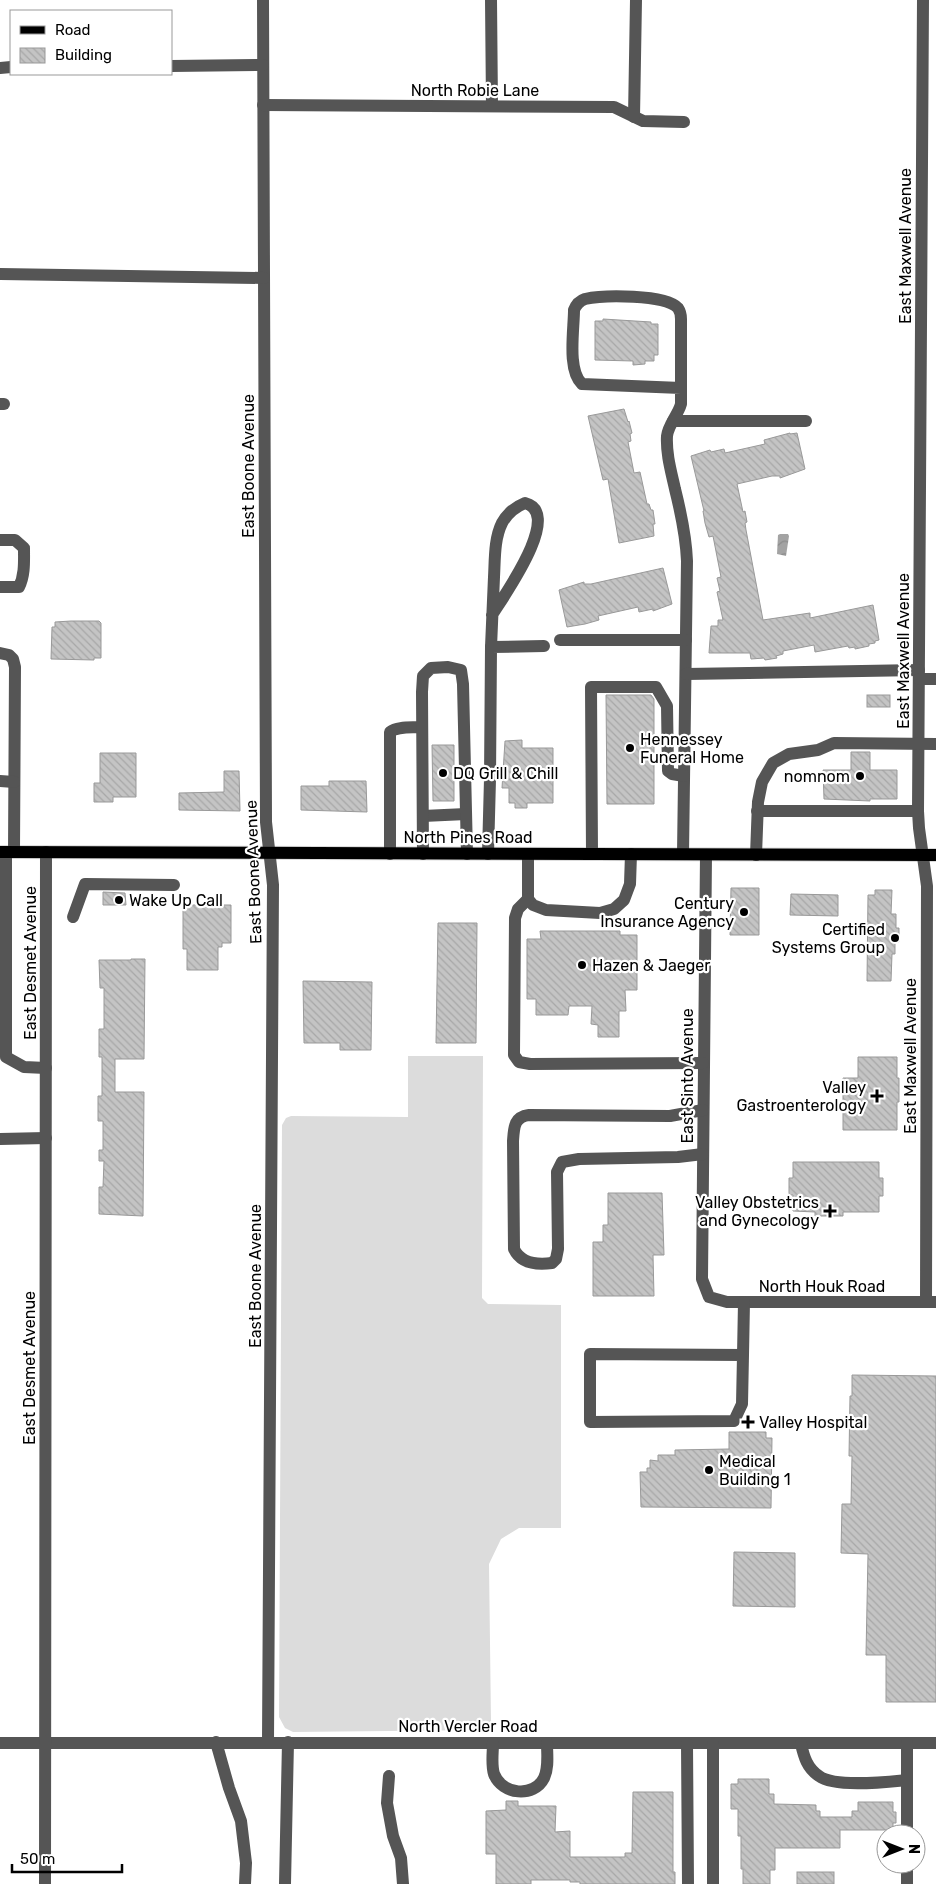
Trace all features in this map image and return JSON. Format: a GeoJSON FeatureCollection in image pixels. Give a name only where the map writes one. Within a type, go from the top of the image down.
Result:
{"type":"FeatureCollection","features":[{"type":"Feature","properties":{"kind":"main road","name":"North Pines Road"},"geometry":{"type":"LineString","coordinates":[[7,852],[929,855]]}},
{"type":"Feature","properties":{"kind":"street","name":"East Boone Avenue"},"geometry":{"type":"LineString","coordinates":[[263,0],[266,812],[273,904],[268,1742]]}},
{"type":"Feature","properties":{"kind":"street"},"geometry":{"type":"LineString","coordinates":[[491,0],[492,106]]}},
{"type":"Feature","properties":{"kind":"street"},"geometry":{"type":"LineString","coordinates":[[634,117],[636,0]]}},
{"type":"Feature","properties":{"kind":"street","name":"East Maxwell Avenue"},"geometry":{"type":"LineString","coordinates":[[923,0],[918,811],[919,828],[929,855],[927,886],[931,1302]]}},
{"type":"Feature","properties":{"kind":"street"},"geometry":{"type":"LineString","coordinates":[[172,66],[263,65]]}},
{"type":"Feature","properties":{"kind":"street","name":"North Robie Lane"},"geometry":{"type":"LineString","coordinates":[[263,105],[614,107],[644,121],[684,122]]}},
{"type":"Feature","properties":{"kind":"street"},"geometry":{"type":"LineString","coordinates":[[0,274],[264,278]]}},
{"type":"Feature","properties":{"kind":"street"},"geometry":{"type":"LineString","coordinates":[[681,388],[582,384],[573,370],[574,310],[577,305],[585,299],[655,298],[678,308],[681,319],[681,388],[681,404],[667,433],[667,454],[686,542],[684,854]]}},
{"type":"Feature","properties":{"kind":"street"},"geometry":{"type":"LineString","coordinates":[[673,421],[806,421]]}},
{"type":"Feature","properties":{"kind":"street"},"geometry":{"type":"LineString","coordinates":[[488,854],[491,647],[492,615],[496,552],[502,523],[510,512],[525,503],[536,509],[538,516],[538,526],[534,541],[523,565],[492,615]]}},
{"type":"Feature","properties":{"kind":"street"},"geometry":{"type":"LineString","coordinates":[[0,540],[16,540],[24,548],[24,566],[23,580],[19,586],[0,587]]}},
{"type":"Feature","properties":{"kind":"street"},"geometry":{"type":"LineString","coordinates":[[560,640],[686,640]]}},
{"type":"Feature","properties":{"kind":"street"},"geometry":{"type":"LineString","coordinates":[[491,647],[544,646]]}},
{"type":"Feature","properties":{"kind":"street"},"geometry":{"type":"LineString","coordinates":[[0,653],[9,655],[15,667],[14,782],[7,852],[6,1057],[24,1067],[46,1068]]}},
{"type":"Feature","properties":{"kind":"street"},"geometry":{"type":"LineString","coordinates":[[423,854],[423,676],[431,668],[448,667],[461,670],[463,684],[467,854]]}},
{"type":"Feature","properties":{"kind":"street"},"geometry":{"type":"LineString","coordinates":[[686,674],[919,674],[936,679]]}},
{"type":"Feature","properties":{"kind":"street"},"geometry":{"type":"LineString","coordinates":[[592,853],[591,687],[656,687],[667,706],[668,771],[672,774],[684,776]]}},
{"type":"Feature","properties":{"kind":"street"},"geometry":{"type":"LineString","coordinates":[[667,706],[685,706]]}},
{"type":"Feature","properties":{"kind":"street"},"geometry":{"type":"LineString","coordinates":[[390,854],[390,732],[392,729],[422,727]]}},
{"type":"Feature","properties":{"kind":"street"},"geometry":{"type":"LineString","coordinates":[[756,855],[757,811],[762,782],[773,763],[789,754],[818,750],[834,743],[936,744]]}},
{"type":"Feature","properties":{"kind":"street"},"geometry":{"type":"LineString","coordinates":[[0,781],[14,782]]}},
{"type":"Feature","properties":{"kind":"street"},"geometry":{"type":"LineString","coordinates":[[757,811],[918,811]]}},
{"type":"Feature","properties":{"kind":"street"},"geometry":{"type":"LineString","coordinates":[[423,816],[466,814]]}},
{"type":"Feature","properties":{"kind":"street","name":"East Desmet Avenue"},"geometry":{"type":"LineString","coordinates":[[45,1884],[46,852]]}},
{"type":"Feature","properties":{"kind":"street"},"geometry":{"type":"LineString","coordinates":[[528,854],[528,899],[533,904],[546,910],[600,913],[614,909],[624,900],[630,884],[631,854]]}},
{"type":"Feature","properties":{"kind":"street","name":"East Sinto Avenue"},"geometry":{"type":"LineString","coordinates":[[706,855],[702,1279],[709,1297]]}},
{"type":"Feature","properties":{"kind":"street"},"geometry":{"type":"LineString","coordinates":[[73,917],[85,884],[174,885]]}},
{"type":"Feature","properties":{"kind":"street"},"geometry":{"type":"LineString","coordinates":[[528,899],[518,909],[515,918],[514,1055],[519,1062],[530,1064],[704,1063]]}},
{"type":"Feature","properties":{"kind":"street"},"geometry":{"type":"LineString","coordinates":[[703,1110],[670,1116],[529,1115],[518,1119],[514,1126],[513,1141],[514,1249],[517,1255],[526,1261],[536,1263],[552,1263],[556,1259],[558,1248],[558,1172],[559,1164],[562,1162],[579,1159],[678,1157],[703,1154]]}},
{"type":"Feature","properties":{"kind":"street"},"geometry":{"type":"LineString","coordinates":[[0,1139],[46,1138]]}},
{"type":"Feature","properties":{"kind":"street","name":"North Houk Road"},"geometry":{"type":"LineString","coordinates":[[709,1297],[727,1302],[931,1302]]}},
{"type":"Feature","properties":{"kind":"street"},"geometry":{"type":"LineString","coordinates":[[744,1302],[744,1355],[742,1404],[734,1421],[590,1422],[590,1354],[744,1355]]}},
{"type":"Feature","properties":{"kind":"street"},"geometry":{"type":"LineString","coordinates":[[216,1742],[241,1821],[246,1863],[245,1884]]}},
{"type":"Feature","properties":{"kind":"street"},"geometry":{"type":"LineString","coordinates":[[285,1884],[288,1742]]}},
{"type":"Feature","properties":{"kind":"street","name":"North Vercler Road"},"geometry":{"type":"LineString","coordinates":[[0,1743],[936,1743]]}},
{"type":"Feature","properties":{"kind":"street"},"geometry":{"type":"LineString","coordinates":[[493,1743],[493,1767],[499,1782],[508,1789],[526,1792],[534,1789],[544,1778],[547,1766],[547,1743]]}},
{"type":"Feature","properties":{"kind":"street"},"geometry":{"type":"LineString","coordinates":[[907,1743],[907,1824]]}},
{"type":"Feature","properties":{"kind":"street"},"geometry":{"type":"LineString","coordinates":[[687,1744],[688,1884]]}},
{"type":"Feature","properties":{"kind":"street"},"geometry":{"type":"LineString","coordinates":[[713,1744],[713,1884]]}},
{"type":"Feature","properties":{"kind":"street"},"geometry":{"type":"LineString","coordinates":[[801,1744],[805,1760],[812,1770],[820,1778],[828,1781],[867,1783],[906,1780]]}},
{"type":"Feature","properties":{"kind":"street"},"geometry":{"type":"LineString","coordinates":[[389,1776],[387,1803],[393,1836],[401,1858],[403,1884]]}},
{"type":"Feature","properties":{"kind":"shaded area"},"geometry":{"type":"Polygon","coordinates":[[[408,1056],[483,1056],[482,1298],[488,1304],[561,1305],[561,1528],[519,1528],[501,1539],[489,1564],[491,1722],[486,1730],[293,1732],[285,1728],[279,1717],[282,1125],[286,1118],[291,1116],[408,1117],[408,1056]]]}},
{"type":"Feature","properties":{"kind":"water"},"geometry":{"type":"Polygon","coordinates":[[[788,534],[789,536],[786,556],[777,554],[778,535],[788,534]]]}},
{"type":"Feature","properties":{"kind":"building"},"geometry":{"type":"Polygon","coordinates":[[[603,319],[658,324],[658,355],[654,355],[654,361],[645,361],[645,364],[633,365],[633,361],[595,360],[595,321],[603,321],[603,319]]]}},
{"type":"Feature","properties":{"kind":"building"},"geometry":{"type":"Polygon","coordinates":[[[624,409],[632,433],[630,434],[631,441],[628,442],[634,473],[640,472],[647,504],[653,510],[655,524],[653,524],[654,536],[619,543],[608,479],[603,480],[588,416],[624,409]]]}},
{"type":"Feature","properties":{"kind":"building"},"geometry":{"type":"Polygon","coordinates":[[[797,433],[805,469],[780,478],[780,476],[772,476],[737,484],[743,512],[745,511],[746,530],[763,620],[810,613],[810,618],[873,605],[879,640],[869,644],[869,646],[855,649],[855,647],[849,648],[848,646],[815,652],[814,645],[783,651],[783,654],[776,656],[777,658],[765,660],[764,658],[751,659],[750,653],[709,653],[711,626],[718,626],[718,620],[723,620],[717,592],[720,591],[717,578],[721,577],[713,536],[709,537],[705,523],[691,456],[710,450],[711,452],[724,449],[725,453],[765,444],[764,440],[797,433]]]}},
{"type":"Feature","properties":{"kind":"building"},"geometry":{"type":"Polygon","coordinates":[[[663,568],[672,604],[653,611],[653,609],[639,612],[638,607],[598,616],[599,620],[567,627],[559,590],[584,582],[584,584],[591,584],[663,568]]]}},
{"type":"Feature","properties":{"kind":"building"},"geometry":{"type":"Polygon","coordinates":[[[99,621],[101,623],[101,658],[94,658],[94,660],[51,659],[52,627],[55,627],[55,622],[99,621]]]}},
{"type":"Feature","properties":{"kind":"building","name":"Hennessey Funeral Home"},"geometry":{"type":"Polygon","coordinates":[[[606,695],[651,695],[654,699],[654,804],[607,804],[606,695]]]}},
{"type":"Feature","properties":{"kind":"building"},"geometry":{"type":"Polygon","coordinates":[[[867,695],[890,695],[890,707],[867,707],[867,695]]]}},
{"type":"Feature","properties":{"kind":"building"},"geometry":{"type":"Polygon","coordinates":[[[522,740],[522,748],[553,748],[553,803],[527,803],[527,808],[515,808],[515,803],[509,803],[509,788],[502,788],[505,741],[522,740]]]}},
{"type":"Feature","properties":{"kind":"building","name":"DQ Grill & Chill"},"geometry":{"type":"Polygon","coordinates":[[[432,745],[454,745],[454,801],[433,801],[432,745]]]}},
{"type":"Feature","properties":{"kind":"building","name":"nomnom"},"geometry":{"type":"Polygon","coordinates":[[[851,752],[870,752],[870,770],[897,770],[897,799],[870,799],[870,801],[824,799],[823,770],[851,770],[851,752]]]}},
{"type":"Feature","properties":{"kind":"building"},"geometry":{"type":"Polygon","coordinates":[[[100,753],[136,753],[136,797],[113,797],[113,802],[94,802],[94,783],[100,783],[100,753]]]}},
{"type":"Feature","properties":{"kind":"building"},"geometry":{"type":"Polygon","coordinates":[[[224,771],[239,771],[240,811],[179,810],[179,793],[224,792],[224,771]]]}},
{"type":"Feature","properties":{"kind":"building"},"geometry":{"type":"Polygon","coordinates":[[[329,781],[366,781],[367,812],[301,810],[301,786],[329,786],[329,781]]]}},
{"type":"Feature","properties":{"kind":"building"},"geometry":{"type":"Polygon","coordinates":[[[731,888],[759,888],[759,935],[730,935],[731,888]]]}},
{"type":"Feature","properties":{"kind":"building"},"geometry":{"type":"Polygon","coordinates":[[[875,890],[892,890],[891,914],[896,914],[896,928],[899,928],[899,942],[895,942],[895,954],[892,954],[891,981],[867,981],[868,895],[875,895],[875,890]]]}},
{"type":"Feature","properties":{"kind":"building"},"geometry":{"type":"Polygon","coordinates":[[[103,892],[125,893],[126,905],[103,905],[103,892]]]}},
{"type":"Feature","properties":{"kind":"building"},"geometry":{"type":"Polygon","coordinates":[[[791,894],[838,895],[838,916],[790,915],[791,894]]]}},
{"type":"Feature","properties":{"kind":"building"},"geometry":{"type":"Polygon","coordinates":[[[183,905],[231,905],[231,943],[222,943],[222,947],[218,947],[218,970],[187,970],[187,949],[183,949],[183,905]]]}},
{"type":"Feature","properties":{"kind":"building"},"geometry":{"type":"Polygon","coordinates":[[[438,923],[477,923],[476,1043],[436,1043],[438,923]]]}},
{"type":"Feature","properties":{"kind":"building","name":"Hazen & Jaeger"},"geometry":{"type":"Polygon","coordinates":[[[540,931],[620,931],[620,935],[637,935],[637,990],[625,990],[626,1011],[619,1011],[619,1037],[598,1037],[598,1025],[591,1024],[592,1006],[569,1006],[568,1015],[536,1015],[536,999],[527,999],[527,939],[541,939],[540,931]]]}},
{"type":"Feature","properties":{"kind":"building"},"geometry":{"type":"Polygon","coordinates":[[[145,959],[144,1059],[115,1059],[115,1092],[144,1092],[143,1216],[99,1214],[99,1187],[103,1187],[104,1161],[99,1161],[99,1150],[103,1150],[103,1121],[98,1121],[98,1096],[102,1096],[102,1057],[99,1057],[99,1029],[104,1029],[104,988],[100,988],[99,960],[145,959]]]}},
{"type":"Feature","properties":{"kind":"building"},"geometry":{"type":"Polygon","coordinates":[[[303,981],[372,982],[371,1050],[340,1050],[340,1043],[304,1043],[303,981]]]}},
{"type":"Feature","properties":{"kind":"building"},"geometry":{"type":"Polygon","coordinates":[[[858,1057],[897,1057],[899,1102],[897,1102],[897,1130],[843,1130],[843,1078],[858,1078],[858,1057]]]}},
{"type":"Feature","properties":{"kind":"building"},"geometry":{"type":"Polygon","coordinates":[[[793,1162],[879,1162],[879,1178],[883,1178],[883,1196],[879,1196],[879,1212],[843,1212],[843,1216],[815,1216],[815,1212],[793,1211],[793,1195],[789,1195],[789,1178],[793,1178],[793,1162]]]}},
{"type":"Feature","properties":{"kind":"building"},"geometry":{"type":"Polygon","coordinates":[[[608,1193],[662,1193],[664,1255],[653,1255],[654,1296],[593,1296],[593,1242],[603,1242],[603,1225],[608,1225],[608,1193]]]}},
{"type":"Feature","properties":{"kind":"building"},"geometry":{"type":"Polygon","coordinates":[[[852,1375],[936,1376],[936,1702],[886,1702],[886,1655],[866,1655],[868,1554],[841,1553],[842,1504],[851,1504],[852,1456],[849,1456],[852,1375]]]}},
{"type":"Feature","properties":{"kind":"building","name":"Medical Building 1"},"geometry":{"type":"Polygon","coordinates":[[[729,1432],[766,1432],[766,1438],[772,1438],[771,1508],[641,1507],[640,1472],[647,1472],[647,1468],[650,1468],[650,1460],[658,1461],[658,1455],[675,1455],[675,1450],[729,1449],[729,1432]]]}},
{"type":"Feature","properties":{"kind":"building"},"geometry":{"type":"Polygon","coordinates":[[[734,1552],[795,1553],[795,1607],[733,1606],[734,1552]]]}},
{"type":"Feature","properties":{"kind":"building"},"geometry":{"type":"Polygon","coordinates":[[[738,1779],[769,1779],[769,1794],[774,1794],[774,1804],[816,1805],[816,1811],[820,1811],[820,1817],[852,1817],[852,1811],[858,1811],[858,1802],[893,1802],[893,1812],[896,1812],[896,1823],[876,1824],[876,1830],[840,1830],[840,1848],[775,1848],[775,1870],[770,1870],[770,1884],[743,1884],[741,1836],[738,1836],[738,1809],[731,1809],[731,1784],[738,1784],[738,1779]]]}},
{"type":"Feature","properties":{"kind":"building"},"geometry":{"type":"Polygon","coordinates":[[[633,1792],[673,1792],[673,1872],[675,1872],[675,1884],[580,1884],[580,1882],[570,1882],[570,1880],[531,1880],[531,1884],[496,1884],[496,1854],[486,1854],[486,1811],[506,1810],[506,1801],[518,1801],[518,1806],[556,1806],[555,1832],[570,1831],[570,1857],[625,1857],[625,1853],[632,1853],[633,1792]]]}},
{"type":"Feature","properties":{"kind":"building"},"geometry":{"type":"Polygon","coordinates":[[[797,1872],[834,1872],[834,1884],[797,1884],[797,1872]]]}},
{"type":"Feature","properties":{"kind":"place","name":"Hennessey Funeral Home"},"geometry":{"type":"Point","coordinates":[630,748]}},
{"type":"Feature","properties":{"kind":"place","name":"DQ Grill & Chill"},"geometry":{"type":"Point","coordinates":[443,773]}},
{"type":"Feature","properties":{"kind":"place","name":"nomnom"},"geometry":{"type":"Point","coordinates":[860,776]}},
{"type":"Feature","properties":{"kind":"place","name":"Wake Up Call"},"geometry":{"type":"Point","coordinates":[119,900]}},
{"type":"Feature","properties":{"kind":"place","name":"Century Insurance Agency"},"geometry":{"type":"Point","coordinates":[744,912]}},
{"type":"Feature","properties":{"kind":"place","name":"Certified Systems Group"},"geometry":{"type":"Point","coordinates":[895,938]}},
{"type":"Feature","properties":{"kind":"place","name":"Hazen & Jaeger"},"geometry":{"type":"Point","coordinates":[582,965]}},
{"type":"Feature","properties":{"kind":"place","name":"Valley Gastroenterology"},"geometry":{"type":"Point","coordinates":[877,1096]}},
{"type":"Feature","properties":{"kind":"place","name":"Valley Obstetrics and Gynecology"},"geometry":{"type":"Point","coordinates":[830,1211]}},
{"type":"Feature","properties":{"kind":"place","name":"Valley Hospital"},"geometry":{"type":"Point","coordinates":[748,1422]}},
{"type":"Feature","properties":{"kind":"place","name":"Medical Building 1"},"geometry":{"type":"Point","coordinates":[709,1470]}}]}
